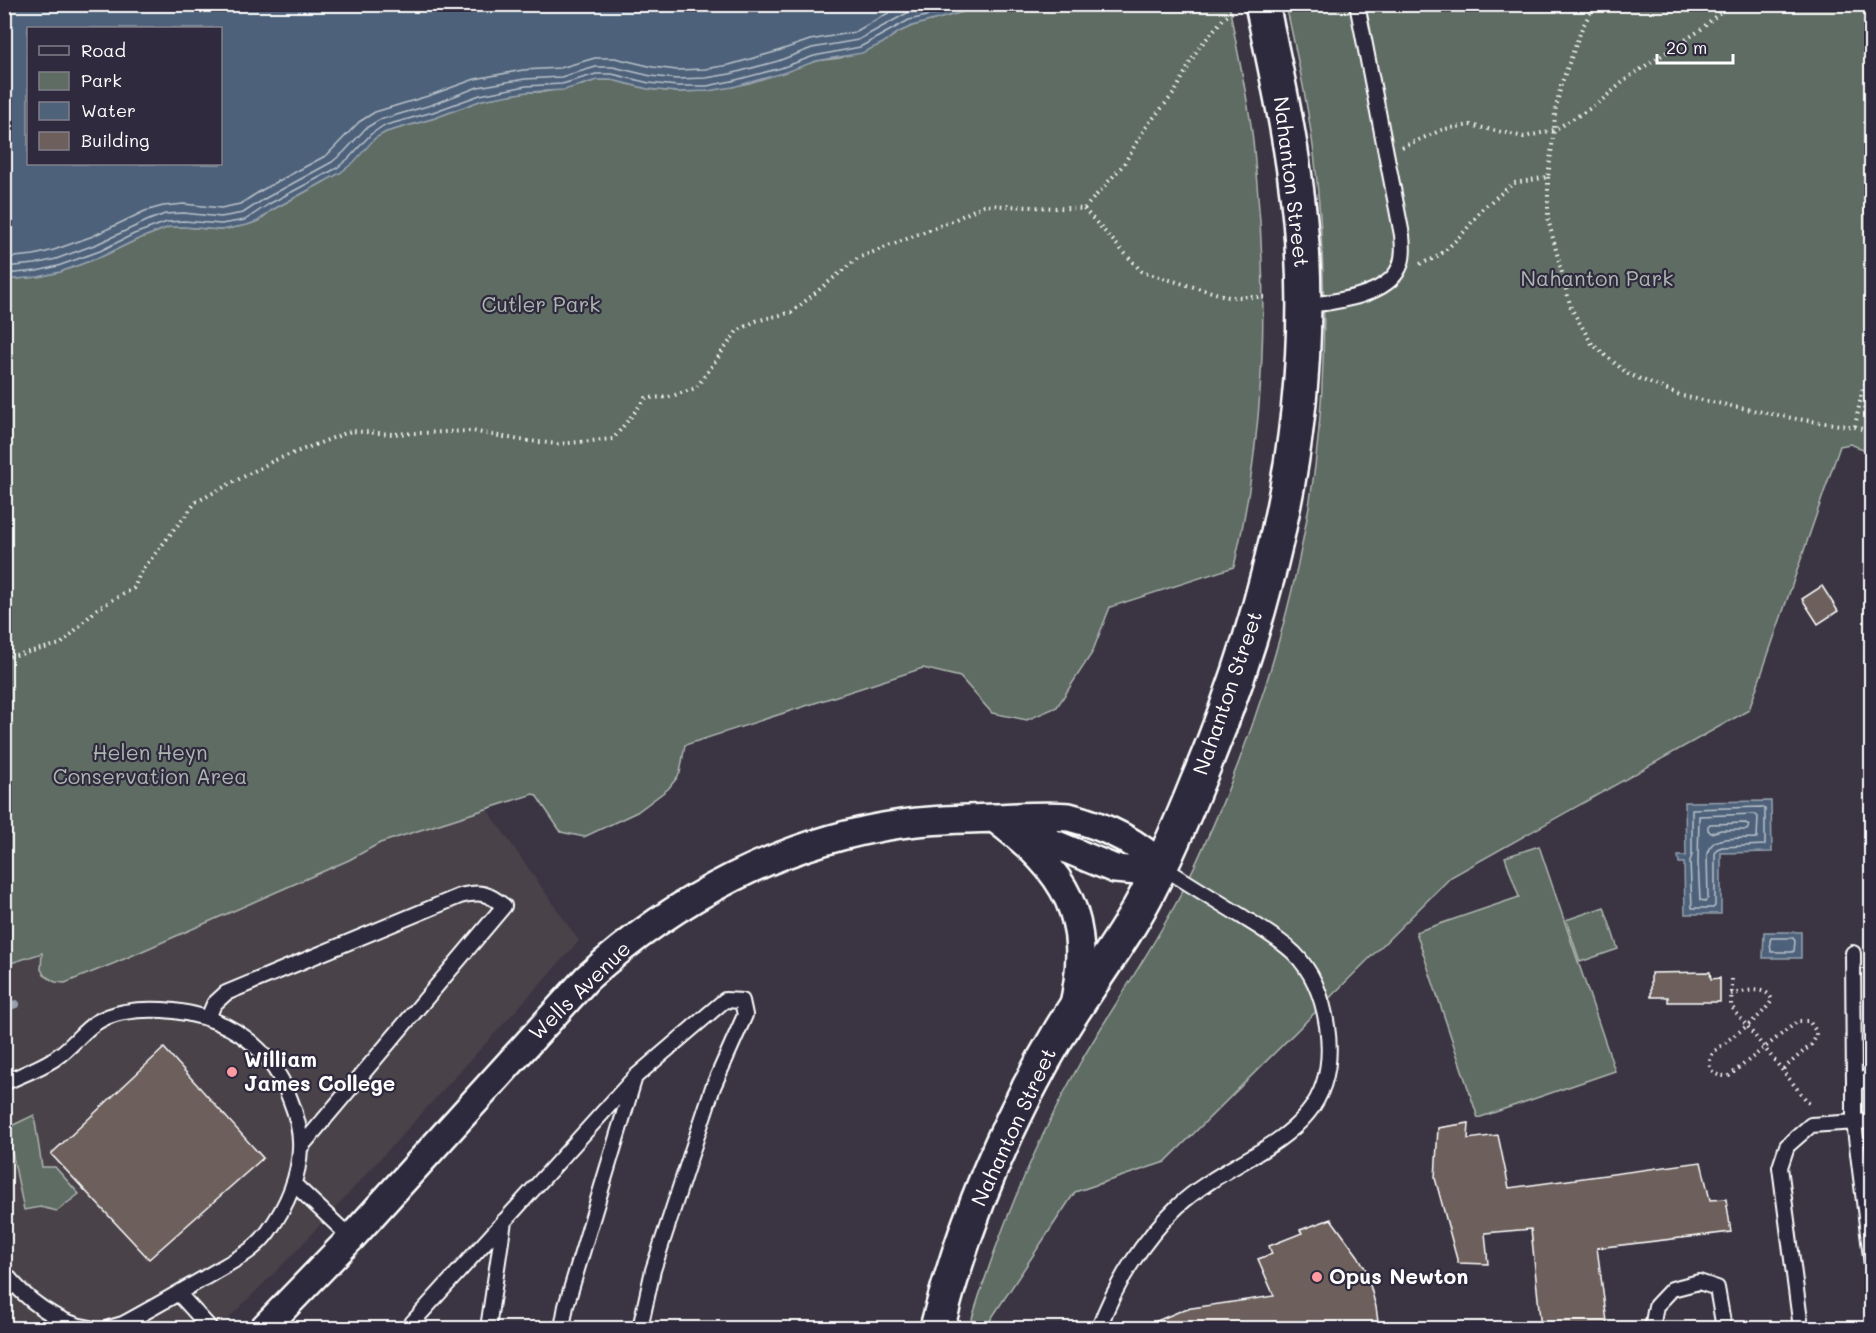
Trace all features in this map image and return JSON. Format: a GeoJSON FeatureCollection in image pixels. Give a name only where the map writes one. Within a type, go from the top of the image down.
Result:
{"type":"FeatureCollection","features":[{"type":"Feature","properties":{"kind":"main road","name":"Nahanton Street"},"geometry":{"type":"LineString","coordinates":[[937,1329],[961,1250],[990,1171],[1035,1078],[1072,1012],[1130,925],[1161,866],[1185,812],[1220,728],[1240,669],[1281,522],[1296,441],[1303,365],[1304,306],[1300,220],[1293,165],[1261,6]]}},
{"type":"Feature","properties":{"kind":"street","name":"Wells Avenue"},"geometry":{"type":"LineString","coordinates":[[264,1329],[351,1238],[575,990],[614,954],[675,909],[711,887],[787,854],[833,839],[900,824],[946,819],[994,818],[1115,869],[1138,871],[1161,866]]}},
{"type":"Feature","properties":{"kind":"street"},"geometry":{"type":"LineString","coordinates":[[994,818],[1046,862],[1070,901],[1076,918],[1079,947],[1078,979],[1072,1012]]}},
{"type":"Feature","properties":{"kind":"lane"},"geometry":{"type":"LineString","coordinates":[[1304,306],[1372,291],[1390,280],[1400,265],[1402,256],[1402,235],[1358,9]]}},
{"type":"Feature","properties":{"kind":"lane"},"geometry":{"type":"LineString","coordinates":[[1099,1329],[1131,1264],[1175,1209],[1201,1188],[1281,1138],[1303,1120],[1320,1090],[1329,1057],[1330,1044],[1323,1005],[1313,979],[1304,964],[1268,932],[1161,866]]}},
{"type":"Feature","properties":{"kind":"lane"},"geometry":{"type":"LineString","coordinates":[[208,1018],[214,1004],[226,993],[460,896],[479,892],[487,894],[504,906],[300,1148]]}},
{"type":"Feature","properties":{"kind":"lane"},"geometry":{"type":"LineString","coordinates":[[1853,953],[1854,1122],[1872,1265]]}},
{"type":"Feature","properties":{"kind":"lane"},"geometry":{"type":"LineString","coordinates":[[411,1329],[412,1323],[635,1077],[725,1000],[742,1001],[745,1015],[713,1086],[653,1270],[640,1329]]}},
{"type":"Feature","properties":{"kind":"lane"},"geometry":{"type":"LineString","coordinates":[[4,1083],[54,1059],[91,1024],[114,1014],[150,1009],[188,1013],[208,1018],[239,1033],[258,1047],[279,1075],[294,1109],[300,1148],[294,1184],[281,1212],[267,1233],[244,1255],[179,1294],[112,1328]]}},
{"type":"Feature","properties":{"kind":"lane"},"geometry":{"type":"LineString","coordinates":[[1854,1084],[1872,1075]]}},
{"type":"Feature","properties":{"kind":"lane"},"geometry":{"type":"LineString","coordinates":[[562,1329],[566,1306],[635,1077]]}},
{"type":"Feature","properties":{"kind":"lane"},"geometry":{"type":"LineString","coordinates":[[1801,1329],[1780,1167],[1787,1146],[1810,1125],[1872,1121]]}},
{"type":"Feature","properties":{"kind":"lane"},"geometry":{"type":"LineString","coordinates":[[294,1184],[351,1238]]}},
{"type":"Feature","properties":{"kind":"lane"},"geometry":{"type":"LineString","coordinates":[[488,1329],[504,1221]]}},
{"type":"Feature","properties":{"kind":"lane"},"geometry":{"type":"LineString","coordinates":[[4,1272],[44,1310],[70,1323],[90,1329]]}},
{"type":"Feature","properties":{"kind":"lane"},"geometry":{"type":"LineString","coordinates":[[1652,1329],[1656,1306],[1672,1289],[1700,1282],[1717,1288],[1724,1329]]}},
{"type":"Feature","properties":{"kind":"lane"},"geometry":{"type":"LineString","coordinates":[[179,1294],[210,1329]]}},
{"type":"Feature","properties":{"kind":"path"},"geometry":{"type":"LineString","coordinates":[[1595,4],[1582,28],[1562,85],[1555,112],[1548,177],[1548,219],[1571,308],[1592,344],[1628,374],[1682,396],[1797,419],[1855,426],[1872,432]]}},
{"type":"Feature","properties":{"kind":"path"},"geometry":{"type":"LineString","coordinates":[[1387,153],[1444,129],[1470,125],[1524,137],[1554,130],[1596,105],[1630,76],[1699,31],[1729,4]]}},
{"type":"Feature","properties":{"kind":"path"},"geometry":{"type":"LineString","coordinates":[[1084,209],[1124,164],[1145,128],[1175,92],[1197,50],[1224,18],[1261,6]]}},
{"type":"Feature","properties":{"kind":"path"},"geometry":{"type":"LineString","coordinates":[[1400,265],[1424,264],[1445,251],[1466,231],[1483,208],[1514,183],[1548,177]]}},
{"type":"Feature","properties":{"kind":"path"},"geometry":{"type":"LineString","coordinates":[[4,657],[61,644],[98,609],[134,588],[141,573],[196,502],[273,461],[351,432],[392,434],[472,431],[558,444],[613,439],[646,398],[669,397],[696,388],[737,331],[756,321],[792,312],[858,258],[952,221],[984,205],[1084,209],[1142,272],[1229,297],[1264,297]]}},
{"type":"Feature","properties":{"kind":"path"},"geometry":{"type":"LineString","coordinates":[[1855,426],[1863,387],[1872,377]]}},
{"type":"Feature","properties":{"kind":"path"},"geometry":{"type":"LineString","coordinates":[[1732,979],[1731,1006],[1824,1124]]}},
{"type":"Feature","properties":{"kind":"path"},"geometry":{"type":"LineString","coordinates":[[1731,994],[1756,990],[1766,992],[1772,1000],[1769,1006],[1747,1026],[1714,1052],[1710,1064],[1712,1071],[1715,1075],[1729,1076],[1799,1021],[1809,1021],[1814,1026],[1816,1036],[1811,1045],[1782,1070]]}},
{"type":"Feature","properties":{"kind":"shaded area","name":"William James College"},"geometry":{"type":"Polygon","coordinates":[[[487,809],[579,941],[296,1251],[219,1328],[5,1328],[4,965],[487,809]]]}},
{"type":"Feature","properties":{"kind":"green space"},"geometry":{"type":"Polygon","coordinates":[[[1094,4],[1229,5],[1253,139],[1263,280],[1261,377],[1257,425],[1252,472],[1234,567],[1110,607],[1092,653],[1057,707],[1027,720],[992,713],[960,677],[923,668],[685,745],[680,773],[668,789],[637,812],[584,837],[561,832],[536,795],[533,794],[380,843],[349,860],[65,983],[55,982],[44,975],[41,969],[42,953],[5,965],[4,280],[38,277],[60,272],[169,227],[221,230],[258,221],[272,210],[324,182],[375,138],[386,132],[435,118],[482,100],[527,92],[544,92],[597,80],[612,80],[648,89],[677,92],[707,91],[749,83],[816,61],[840,58],[881,44],[912,26],[988,5],[1027,5],[1068,11],[1082,10],[1094,4]]]}},
{"type":"Feature","properties":{"kind":"green space","name":"Nahanton Park"},"geometry":{"type":"Polygon","coordinates":[[[1286,5],[1871,5],[1871,452],[1850,444],[1840,446],[1749,710],[1451,877],[1165,1162],[1075,1192],[985,1328],[969,1328],[1004,1226],[1047,1127],[1080,1063],[1169,916],[1205,844],[1247,739],[1282,630],[1306,521],[1315,466],[1322,393],[1324,318],[1322,243],[1313,150],[1286,5]]]}},
{"type":"Feature","properties":{"kind":"green space"},"geometry":{"type":"Polygon","coordinates":[[[1539,846],[1615,1071],[1478,1118],[1416,932],[1519,897],[1505,857],[1539,846]]]}},
{"type":"Feature","properties":{"kind":"green space"},"geometry":{"type":"Polygon","coordinates":[[[1604,907],[1618,949],[1580,962],[1566,920],[1604,907]]]}},
{"type":"Feature","properties":{"kind":"green space"},"geometry":{"type":"Polygon","coordinates":[[[34,1115],[42,1167],[55,1167],[79,1194],[57,1211],[40,1207],[24,1210],[7,1128],[34,1115]]]}},
{"type":"Feature","properties":{"kind":"water"},"geometry":{"type":"Polygon","coordinates":[[[5,4],[988,5],[912,26],[862,53],[816,61],[733,87],[677,92],[648,89],[612,80],[597,80],[564,90],[527,92],[482,100],[435,118],[386,132],[375,138],[354,162],[340,173],[272,210],[258,221],[221,230],[169,227],[103,256],[60,272],[5,280],[5,4]]]}},
{"type":"Feature","properties":{"kind":"water"},"geometry":{"type":"Polygon","coordinates":[[[1771,801],[1772,852],[1721,853],[1721,914],[1685,914],[1684,863],[1679,863],[1678,856],[1686,856],[1685,802],[1771,801]]]}},
{"type":"Feature","properties":{"kind":"water"},"geometry":{"type":"Polygon","coordinates":[[[1764,932],[1801,932],[1801,958],[1763,958],[1764,932]]]}},
{"type":"Feature","properties":{"kind":"building"},"geometry":{"type":"Polygon","coordinates":[[[1822,586],[1838,611],[1818,624],[1802,599],[1822,586]]]}},
{"type":"Feature","properties":{"kind":"building"},"geometry":{"type":"Polygon","coordinates":[[[1710,972],[1711,979],[1720,978],[1720,1002],[1668,1002],[1668,997],[1651,997],[1651,973],[1710,972]]]}},
{"type":"Feature","properties":{"kind":"building"},"geometry":{"type":"Polygon","coordinates":[[[164,1048],[263,1158],[149,1259],[51,1154],[164,1048]]]}},
{"type":"Feature","properties":{"kind":"building"},"geometry":{"type":"Polygon","coordinates":[[[1469,1123],[1468,1139],[1498,1135],[1509,1188],[1701,1162],[1710,1200],[1726,1199],[1731,1232],[1597,1248],[1608,1329],[1541,1329],[1531,1229],[1485,1233],[1488,1264],[1458,1263],[1435,1178],[1438,1128],[1469,1123]]]}},
{"type":"Feature","properties":{"kind":"building","name":"Opus Newton"},"geometry":{"type":"Polygon","coordinates":[[[1331,1219],[1366,1270],[1376,1307],[1379,1329],[1138,1329],[1185,1309],[1274,1296],[1258,1259],[1272,1254],[1269,1246],[1302,1233],[1300,1230],[1331,1219]]]}},
{"type":"Feature","properties":{"kind":"waterway"},"geometry":{"type":"LineString","coordinates":[[4,1008],[16,1004]]}},
{"type":"Feature","properties":{"kind":"place","name":"William James College"},"geometry":{"type":"Point","coordinates":[232,1072]}},
{"type":"Feature","properties":{"kind":"place","name":"Opus Newton"},"geometry":{"type":"Point","coordinates":[1317,1277]}},
{"type":"Feature","properties":{"kind":"park label","name":"Cutler Park"},"geometry":{"type":"Point","coordinates":[541,305]}},
{"type":"Feature","properties":{"kind":"park label","name":"Helen Heyn Conservation Area"},"geometry":{"type":"Point","coordinates":[150,765]}}]}
